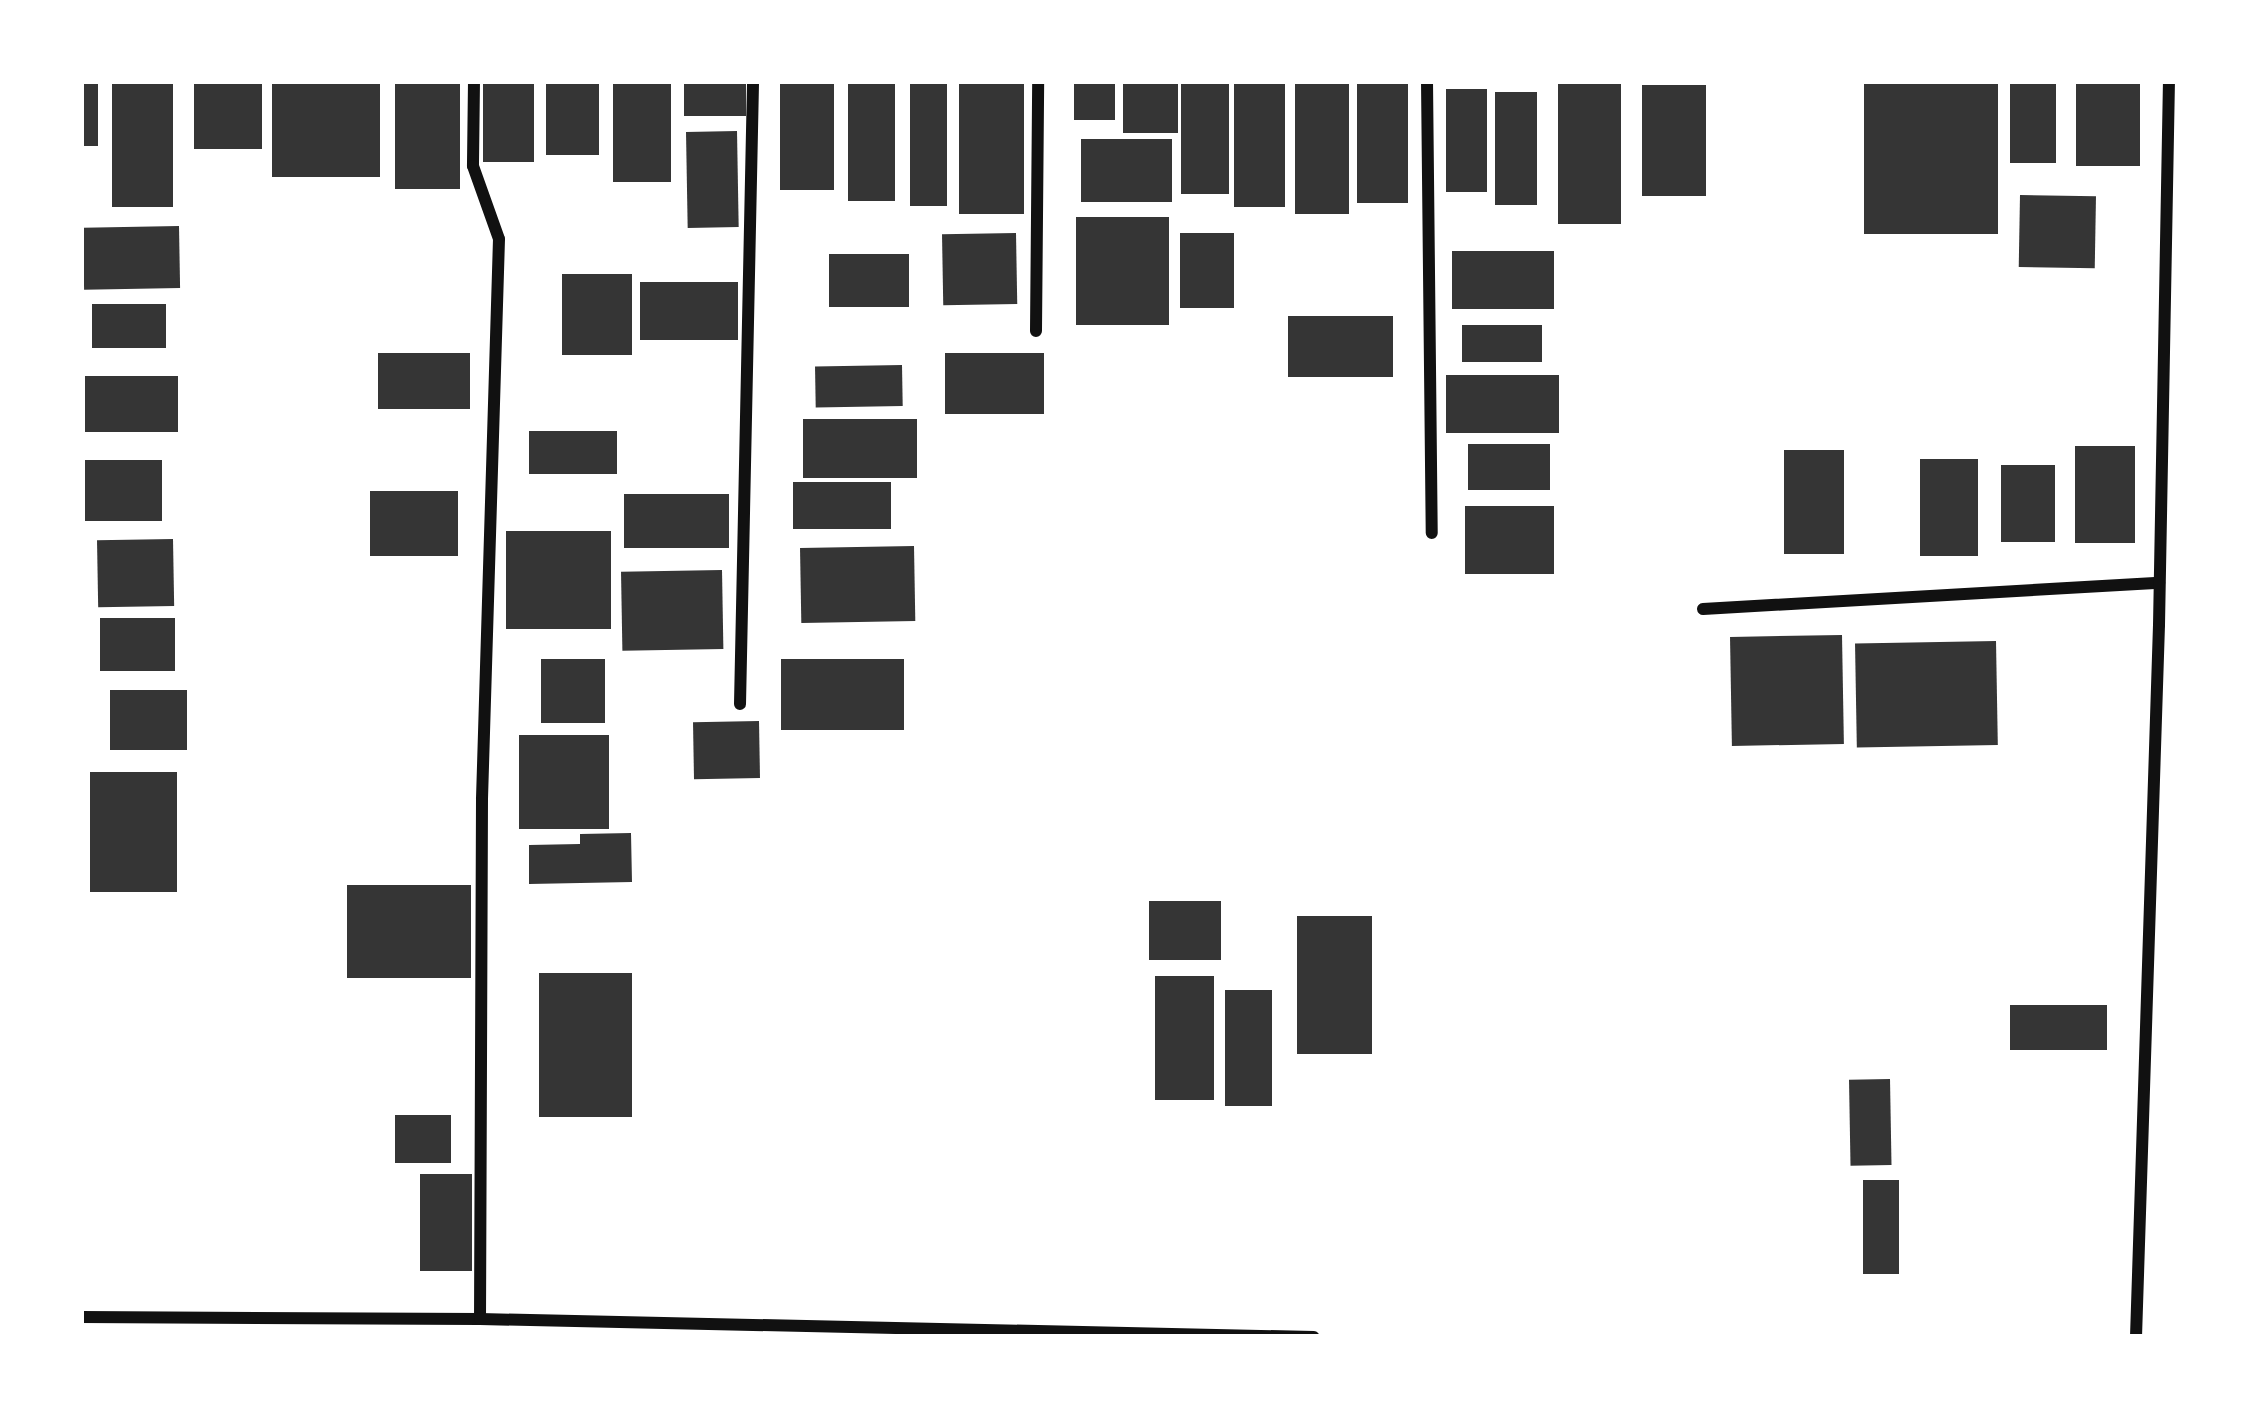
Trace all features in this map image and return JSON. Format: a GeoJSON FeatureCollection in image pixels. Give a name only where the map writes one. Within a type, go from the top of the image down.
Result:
{"type":"FeatureCollection","features":[{"type":"Feature","properties":{"kind":"street"},"geometry":{"type":"LineString","coordinates":[[475,81],[473,166],[499,238],[482,800],[480,1319]]}},
{"type":"Feature","properties":{"kind":"street"},"geometry":{"type":"LineString","coordinates":[[740,704],[753,81]]}},
{"type":"Feature","properties":{"kind":"street"},"geometry":{"type":"LineString","coordinates":[[1036,331],[1038,81]]}},
{"type":"Feature","properties":{"kind":"street"},"geometry":{"type":"LineString","coordinates":[[1427,81],[1432,533]]}},
{"type":"Feature","properties":{"kind":"street"},"geometry":{"type":"LineString","coordinates":[[2136,1337],[2169,81]]}},
{"type":"Feature","properties":{"kind":"street"},"geometry":{"type":"LineString","coordinates":[[1703,609],[2159,583]]}},
{"type":"Feature","properties":{"kind":"street"},"geometry":{"type":"LineString","coordinates":[[81,1317],[480,1319],[1313,1337]]}},
{"type":"Feature","properties":{"kind":"building"},"geometry":{"type":"Polygon","coordinates":[[[81,81],[98,81],[98,146],[81,146],[81,81]]]}},
{"type":"Feature","properties":{"kind":"building"},"geometry":{"type":"Polygon","coordinates":[[[112,81],[173,81],[173,207],[112,207],[112,81]]]}},
{"type":"Feature","properties":{"kind":"building"},"geometry":{"type":"Polygon","coordinates":[[[194,81],[262,81],[262,149],[194,149],[194,81]]]}},
{"type":"Feature","properties":{"kind":"building"},"geometry":{"type":"Polygon","coordinates":[[[272,81],[380,81],[380,177],[272,177],[272,81]]]}},
{"type":"Feature","properties":{"kind":"building"},"geometry":{"type":"Polygon","coordinates":[[[395,81],[460,81],[460,189],[395,189],[395,81]]]}},
{"type":"Feature","properties":{"kind":"building"},"geometry":{"type":"Polygon","coordinates":[[[483,81],[534,81],[534,162],[483,162],[483,81]]]}},
{"type":"Feature","properties":{"kind":"building"},"geometry":{"type":"Polygon","coordinates":[[[546,81],[599,81],[599,155],[546,155],[546,81]]]}},
{"type":"Feature","properties":{"kind":"building"},"geometry":{"type":"Polygon","coordinates":[[[613,81],[671,81],[671,182],[613,182],[613,81]]]}},
{"type":"Feature","properties":{"kind":"building"},"geometry":{"type":"Polygon","coordinates":[[[684,81],[746,81],[746,116],[684,116],[684,81]]]}},
{"type":"Feature","properties":{"kind":"building"},"geometry":{"type":"Polygon","coordinates":[[[780,81],[834,81],[834,190],[780,190],[780,81]]]}},
{"type":"Feature","properties":{"kind":"building"},"geometry":{"type":"Polygon","coordinates":[[[910,81],[947,81],[947,206],[910,206],[910,81]]]}},
{"type":"Feature","properties":{"kind":"building"},"geometry":{"type":"Polygon","coordinates":[[[959,81],[1024,81],[1024,214],[959,214],[959,81]]]}},
{"type":"Feature","properties":{"kind":"building"},"geometry":{"type":"Polygon","coordinates":[[[1074,81],[1115,81],[1115,120],[1074,120],[1074,81]]]}},
{"type":"Feature","properties":{"kind":"building"},"geometry":{"type":"Polygon","coordinates":[[[1123,81],[1178,81],[1178,133],[1123,133],[1123,81]]]}},
{"type":"Feature","properties":{"kind":"building"},"geometry":{"type":"Polygon","coordinates":[[[1181,81],[1229,81],[1229,194],[1181,194],[1181,81]]]}},
{"type":"Feature","properties":{"kind":"building"},"geometry":{"type":"Polygon","coordinates":[[[1295,81],[1349,81],[1349,214],[1295,214],[1295,81]]]}},
{"type":"Feature","properties":{"kind":"building"},"geometry":{"type":"Polygon","coordinates":[[[1357,81],[1408,81],[1408,203],[1357,203],[1357,81]]]}},
{"type":"Feature","properties":{"kind":"building"},"geometry":{"type":"Polygon","coordinates":[[[1558,81],[1621,81],[1621,224],[1558,224],[1558,81]]]}},
{"type":"Feature","properties":{"kind":"building"},"geometry":{"type":"Polygon","coordinates":[[[1864,81],[1998,81],[1998,234],[1864,234],[1864,81]]]}},
{"type":"Feature","properties":{"kind":"building"},"geometry":{"type":"Polygon","coordinates":[[[2010,81],[2056,81],[2056,163],[2010,163],[2010,81]]]}},
{"type":"Feature","properties":{"kind":"building"},"geometry":{"type":"Polygon","coordinates":[[[2076,81],[2140,81],[2140,166],[2076,166],[2076,81]]]}},
{"type":"Feature","properties":{"kind":"building"},"geometry":{"type":"Polygon","coordinates":[[[1234,83],[1285,83],[1285,207],[1234,207],[1234,83]]]}},
{"type":"Feature","properties":{"kind":"building"},"geometry":{"type":"Polygon","coordinates":[[[848,84],[895,84],[895,201],[848,201],[848,84]]]}},
{"type":"Feature","properties":{"kind":"building"},"geometry":{"type":"Polygon","coordinates":[[[1642,85],[1706,85],[1706,196],[1642,196],[1642,85]]]}},
{"type":"Feature","properties":{"kind":"building"},"geometry":{"type":"Polygon","coordinates":[[[1446,89],[1487,89],[1487,192],[1446,192],[1446,89]]]}},
{"type":"Feature","properties":{"kind":"building"},"geometry":{"type":"Polygon","coordinates":[[[1495,92],[1537,92],[1537,205],[1495,205],[1495,92]]]}},
{"type":"Feature","properties":{"kind":"building"},"geometry":{"type":"Polygon","coordinates":[[[737,131],[739,227],[688,228],[686,132],[737,131]]]}},
{"type":"Feature","properties":{"kind":"building"},"geometry":{"type":"Polygon","coordinates":[[[1081,139],[1172,139],[1172,202],[1081,202],[1081,139]]]}},
{"type":"Feature","properties":{"kind":"building"},"geometry":{"type":"Polygon","coordinates":[[[2020,195],[2096,196],[2095,268],[2019,267],[2020,195]]]}},
{"type":"Feature","properties":{"kind":"building"},"geometry":{"type":"Polygon","coordinates":[[[1076,217],[1169,217],[1169,325],[1076,325],[1076,217]]]}},
{"type":"Feature","properties":{"kind":"building"},"geometry":{"type":"Polygon","coordinates":[[[179,226],[180,288],[84,290],[83,228],[179,226]]]}},
{"type":"Feature","properties":{"kind":"building"},"geometry":{"type":"Polygon","coordinates":[[[1016,233],[1017,304],[943,305],[942,234],[1016,233]]]}},
{"type":"Feature","properties":{"kind":"building"},"geometry":{"type":"Polygon","coordinates":[[[1180,233],[1234,233],[1234,308],[1180,308],[1180,233]]]}},
{"type":"Feature","properties":{"kind":"building"},"geometry":{"type":"Polygon","coordinates":[[[1452,251],[1554,251],[1554,309],[1452,309],[1452,251]]]}},
{"type":"Feature","properties":{"kind":"building"},"geometry":{"type":"Polygon","coordinates":[[[829,254],[909,254],[909,307],[829,307],[829,254]]]}},
{"type":"Feature","properties":{"kind":"building"},"geometry":{"type":"Polygon","coordinates":[[[562,274],[632,274],[632,355],[562,355],[562,274]]]}},
{"type":"Feature","properties":{"kind":"building"},"geometry":{"type":"Polygon","coordinates":[[[640,282],[738,282],[738,340],[640,340],[640,282]]]}},
{"type":"Feature","properties":{"kind":"building"},"geometry":{"type":"Polygon","coordinates":[[[92,304],[166,304],[166,348],[92,348],[92,304]]]}},
{"type":"Feature","properties":{"kind":"building"},"geometry":{"type":"Polygon","coordinates":[[[1288,316],[1393,316],[1393,377],[1288,377],[1288,316]]]}},
{"type":"Feature","properties":{"kind":"building"},"geometry":{"type":"Polygon","coordinates":[[[1462,325],[1542,325],[1542,362],[1462,362],[1462,325]]]}},
{"type":"Feature","properties":{"kind":"building"},"geometry":{"type":"Polygon","coordinates":[[[378,353],[470,353],[470,409],[378,409],[378,353]]]}},
{"type":"Feature","properties":{"kind":"building"},"geometry":{"type":"Polygon","coordinates":[[[945,353],[1044,353],[1044,414],[945,414],[945,353]]]}},
{"type":"Feature","properties":{"kind":"building"},"geometry":{"type":"Polygon","coordinates":[[[902,365],[903,406],[816,408],[815,367],[902,365]]]}},
{"type":"Feature","properties":{"kind":"building"},"geometry":{"type":"Polygon","coordinates":[[[1446,375],[1559,375],[1559,433],[1446,433],[1446,375]]]}},
{"type":"Feature","properties":{"kind":"building"},"geometry":{"type":"Polygon","coordinates":[[[85,376],[178,376],[178,432],[85,432],[85,376]]]}},
{"type":"Feature","properties":{"kind":"building"},"geometry":{"type":"Polygon","coordinates":[[[803,419],[917,419],[917,478],[803,478],[803,419]]]}},
{"type":"Feature","properties":{"kind":"building"},"geometry":{"type":"Polygon","coordinates":[[[529,431],[617,431],[617,474],[529,474],[529,431]]]}},
{"type":"Feature","properties":{"kind":"building"},"geometry":{"type":"Polygon","coordinates":[[[1468,444],[1550,444],[1550,490],[1468,490],[1468,444]]]}},
{"type":"Feature","properties":{"kind":"building"},"geometry":{"type":"Polygon","coordinates":[[[2075,446],[2135,446],[2135,543],[2075,543],[2075,446]]]}},
{"type":"Feature","properties":{"kind":"building"},"geometry":{"type":"Polygon","coordinates":[[[1784,450],[1844,450],[1844,554],[1784,554],[1784,450]]]}},
{"type":"Feature","properties":{"kind":"building"},"geometry":{"type":"Polygon","coordinates":[[[1920,459],[1978,459],[1978,556],[1920,556],[1920,459]]]}},
{"type":"Feature","properties":{"kind":"building"},"geometry":{"type":"Polygon","coordinates":[[[85,460],[162,460],[162,521],[85,521],[85,460]]]}},
{"type":"Feature","properties":{"kind":"building"},"geometry":{"type":"Polygon","coordinates":[[[2001,465],[2055,465],[2055,542],[2001,542],[2001,465]]]}},
{"type":"Feature","properties":{"kind":"building"},"geometry":{"type":"Polygon","coordinates":[[[793,482],[891,482],[891,529],[793,529],[793,482]]]}},
{"type":"Feature","properties":{"kind":"building"},"geometry":{"type":"Polygon","coordinates":[[[370,491],[458,491],[458,556],[370,556],[370,491]]]}},
{"type":"Feature","properties":{"kind":"building"},"geometry":{"type":"Polygon","coordinates":[[[624,494],[729,494],[729,548],[624,548],[624,494]]]}},
{"type":"Feature","properties":{"kind":"building"},"geometry":{"type":"Polygon","coordinates":[[[1465,506],[1554,506],[1554,574],[1465,574],[1465,506]]]}},
{"type":"Feature","properties":{"kind":"building"},"geometry":{"type":"Polygon","coordinates":[[[506,531],[611,531],[611,629],[506,629],[506,531]]]}},
{"type":"Feature","properties":{"kind":"building"},"geometry":{"type":"Polygon","coordinates":[[[173,539],[174,606],[98,607],[97,540],[173,539]]]}},
{"type":"Feature","properties":{"kind":"building"},"geometry":{"type":"Polygon","coordinates":[[[914,546],[915,621],[801,623],[800,548],[914,546]]]}},
{"type":"Feature","properties":{"kind":"building"},"geometry":{"type":"Polygon","coordinates":[[[722,570],[723,649],[622,651],[621,572],[722,570]]]}},
{"type":"Feature","properties":{"kind":"building"},"geometry":{"type":"Polygon","coordinates":[[[100,618],[175,618],[175,671],[100,671],[100,618]]]}},
{"type":"Feature","properties":{"kind":"building"},"geometry":{"type":"Polygon","coordinates":[[[1842,635],[1844,744],[1732,746],[1730,637],[1842,635]]]}},
{"type":"Feature","properties":{"kind":"building"},"geometry":{"type":"Polygon","coordinates":[[[1996,641],[1998,745],[1857,747],[1855,643],[1996,641]]]}},
{"type":"Feature","properties":{"kind":"building"},"geometry":{"type":"Polygon","coordinates":[[[541,659],[605,659],[605,723],[541,723],[541,659]]]}},
{"type":"Feature","properties":{"kind":"building"},"geometry":{"type":"Polygon","coordinates":[[[781,659],[904,659],[904,730],[781,730],[781,659]]]}},
{"type":"Feature","properties":{"kind":"building"},"geometry":{"type":"Polygon","coordinates":[[[110,690],[187,690],[187,750],[110,750],[110,690]]]}},
{"type":"Feature","properties":{"kind":"building"},"geometry":{"type":"Polygon","coordinates":[[[759,721],[760,778],[694,779],[693,722],[759,721]]]}},
{"type":"Feature","properties":{"kind":"building"},"geometry":{"type":"Polygon","coordinates":[[[519,735],[609,735],[609,829],[519,829],[519,735]]]}},
{"type":"Feature","properties":{"kind":"building"},"geometry":{"type":"Polygon","coordinates":[[[90,772],[177,772],[177,892],[90,892],[90,772]]]}},
{"type":"Feature","properties":{"kind":"building"},"geometry":{"type":"Polygon","coordinates":[[[631,833],[632,882],[529,884],[529,845],[580,844],[580,834],[631,833]]]}},
{"type":"Feature","properties":{"kind":"building"},"geometry":{"type":"Polygon","coordinates":[[[347,885],[471,885],[471,978],[347,978],[347,885]]]}},
{"type":"Feature","properties":{"kind":"building"},"geometry":{"type":"Polygon","coordinates":[[[1149,901],[1221,901],[1221,960],[1149,960],[1149,901]]]}},
{"type":"Feature","properties":{"kind":"building"},"geometry":{"type":"Polygon","coordinates":[[[1297,916],[1372,916],[1372,1054],[1297,1054],[1297,916]]]}},
{"type":"Feature","properties":{"kind":"building"},"geometry":{"type":"Polygon","coordinates":[[[539,973],[632,973],[632,1117],[539,1117],[539,973]]]}},
{"type":"Feature","properties":{"kind":"building"},"geometry":{"type":"Polygon","coordinates":[[[1155,976],[1214,976],[1214,1100],[1155,1100],[1155,976]]]}},
{"type":"Feature","properties":{"kind":"building"},"geometry":{"type":"Polygon","coordinates":[[[1225,990],[1272,990],[1272,1106],[1225,1106],[1225,990]]]}},
{"type":"Feature","properties":{"kind":"building"},"geometry":{"type":"Polygon","coordinates":[[[2010,1005],[2107,1005],[2107,1050],[2010,1050],[2010,1005]]]}},
{"type":"Feature","properties":{"kind":"building"},"geometry":{"type":"Polygon","coordinates":[[[1890,1079],[1892,1165],[1851,1166],[1849,1080],[1890,1079]]]}},
{"type":"Feature","properties":{"kind":"building"},"geometry":{"type":"Polygon","coordinates":[[[395,1115],[451,1115],[451,1163],[395,1163],[395,1115]]]}},
{"type":"Feature","properties":{"kind":"building"},"geometry":{"type":"Polygon","coordinates":[[[420,1174],[472,1174],[472,1271],[420,1271],[420,1174]]]}},
{"type":"Feature","properties":{"kind":"building"},"geometry":{"type":"Polygon","coordinates":[[[1863,1180],[1899,1180],[1899,1274],[1863,1274],[1863,1180]]]}}]}
